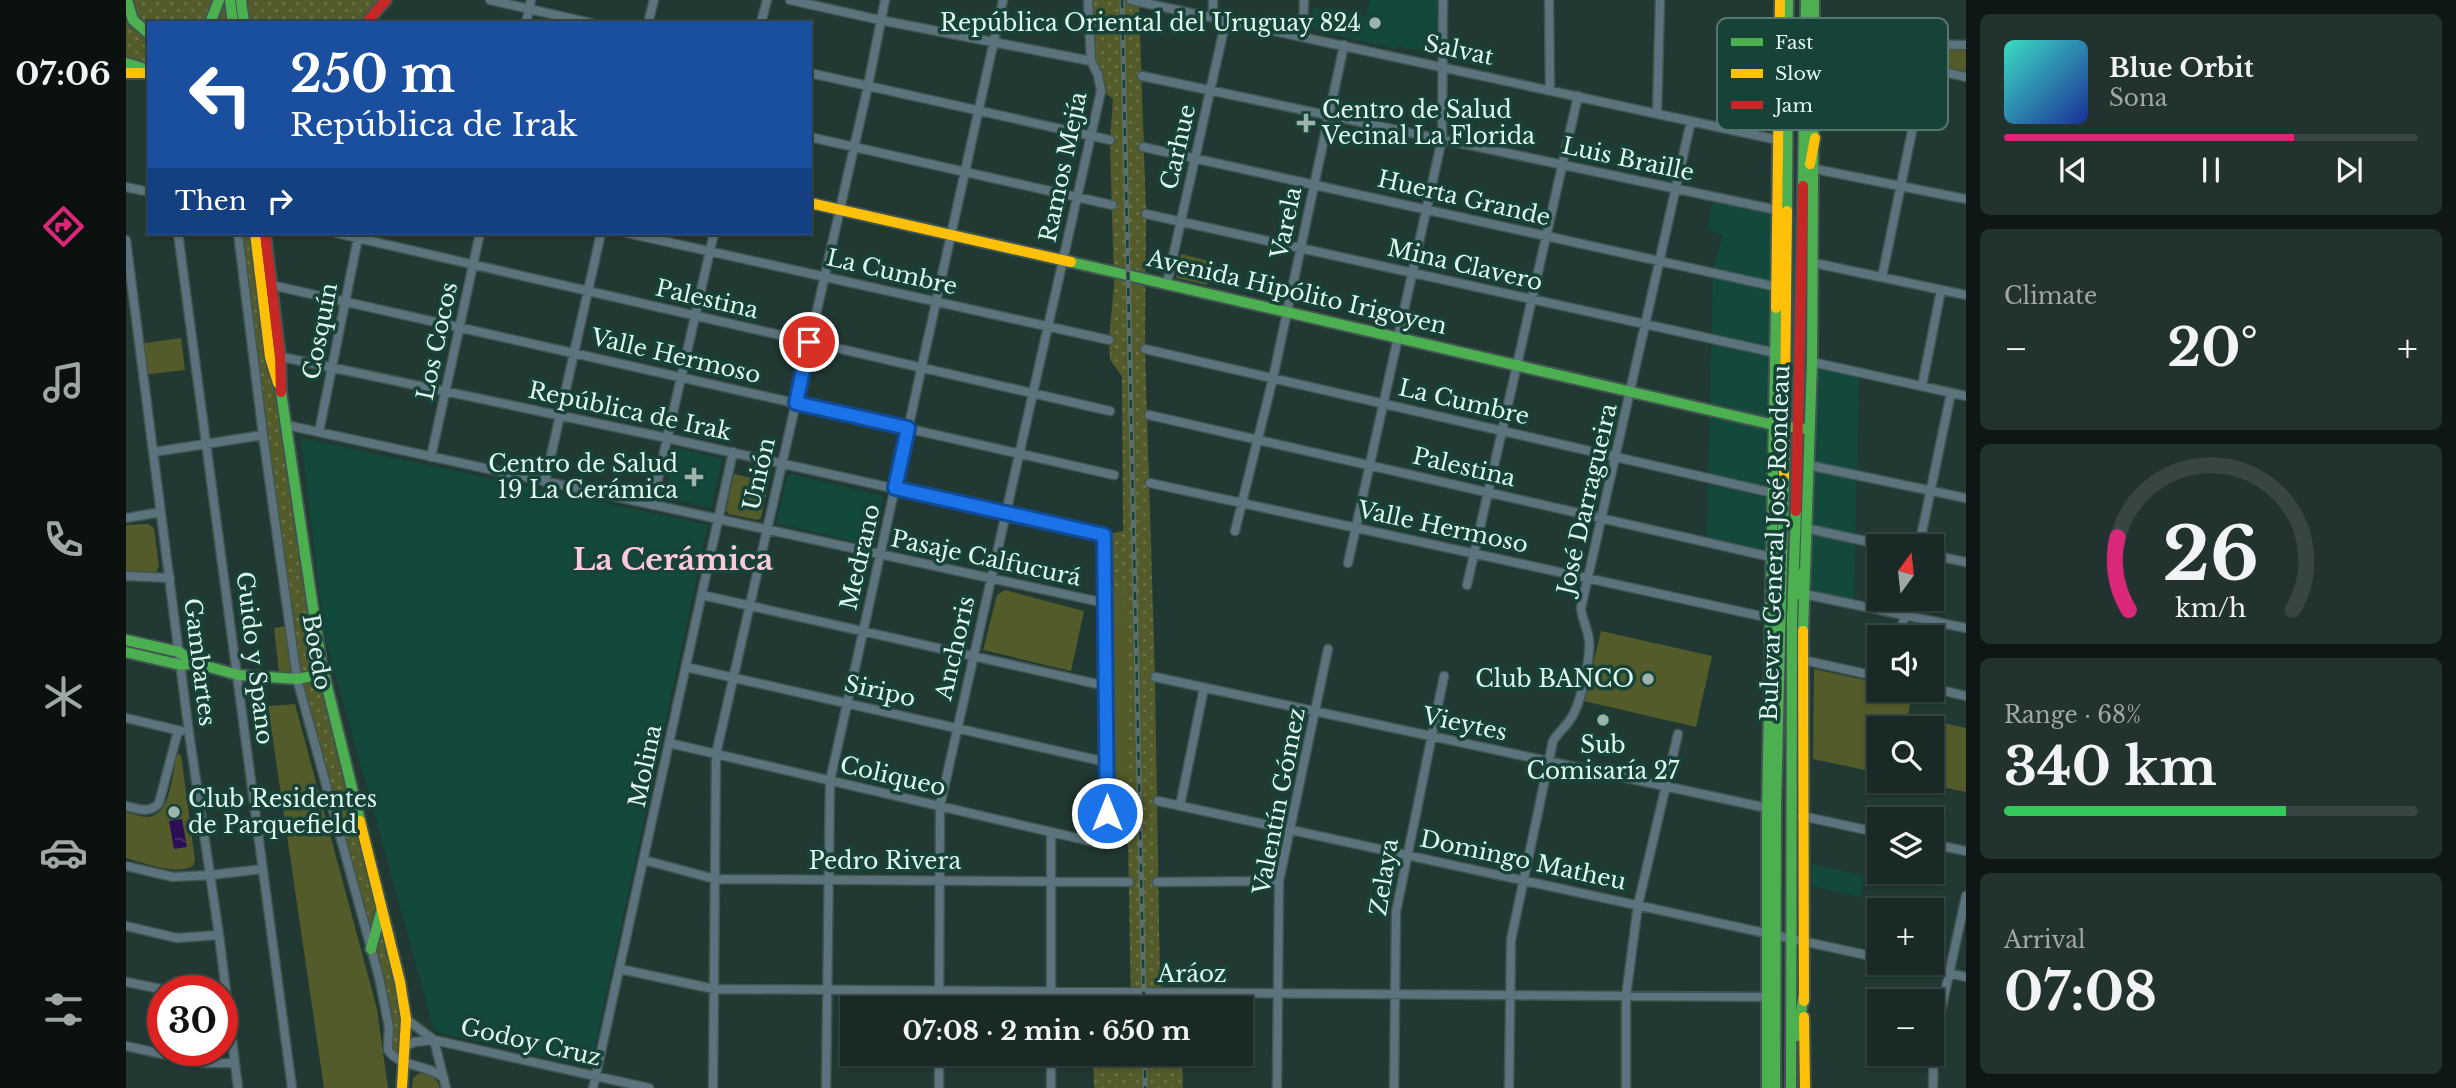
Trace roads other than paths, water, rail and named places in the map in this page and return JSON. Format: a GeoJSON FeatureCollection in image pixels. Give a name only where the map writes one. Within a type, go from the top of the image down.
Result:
{"type":"FeatureCollection","features":[{"type":"Feature","properties":{"kind":"main road"},"geometry":{"type":"LineString","coordinates":[[127,0],[133,20],[147,32]]}},
{"type":"Feature","properties":{"kind":"main road"},"geometry":{"type":"LineString","coordinates":[[211,21],[219,0]]}},
{"type":"Feature","properties":{"kind":"main road"},"geometry":{"type":"LineString","coordinates":[[230,0],[233,21]]}},
{"type":"Feature","properties":{"kind":"main road"},"geometry":{"type":"LineString","coordinates":[[242,0],[244,21]]}},
{"type":"Feature","properties":{"kind":"main road"},"geometry":{"type":"LineString","coordinates":[[368,21],[386,0]]}},
{"type":"Feature","properties":{"kind":"main road","name":"Bulevar General José Rondeau"},"geometry":{"type":"LineString","coordinates":[[1780,0],[1782,18]]}},
{"type":"Feature","properties":{"kind":"main road","name":"Bulevar General José Rondeau"},"geometry":{"type":"LineString","coordinates":[[1786,18],[1788,0]]}},
{"type":"Feature","properties":{"kind":"main road","name":"Bulevar General José Rondeau"},"geometry":{"type":"LineString","coordinates":[[1806,0],[1808,18]]}},
{"type":"Feature","properties":{"kind":"main road","name":"Bulevar General José Rondeau"},"geometry":{"type":"LineString","coordinates":[[1812,18],[1814,0]]}},
{"type":"Feature","properties":{"kind":"main road"},"geometry":{"type":"LineString","coordinates":[[126,63],[147,70]]}},
{"type":"Feature","properties":{"kind":"main road"},"geometry":{"type":"LineString","coordinates":[[126,73],[147,71]]}},
{"type":"Feature","properties":{"kind":"main road","name":"Bulevar General José Rondeau"},"geometry":{"type":"LineString","coordinates":[[1780,130],[1776,353],[1781,428]]}},
{"type":"Feature","properties":{"kind":"main road","name":"Bulevar General José Rondeau"},"geometry":{"type":"LineString","coordinates":[[1775,1088],[1767,833],[1771,806],[1785,300],[1784,130]]}},
{"type":"Feature","properties":{"kind":"main road","name":"Bulevar General José Rondeau"},"geometry":{"type":"LineString","coordinates":[[1791,1088],[1792,618],[1803,465],[1803,206],[1806,130]]}},
{"type":"Feature","properties":{"kind":"main road","name":"Bulevar General José Rondeau"},"geometry":{"type":"LineString","coordinates":[[1805,1088],[1802,816],[1805,528],[1803,465],[1798,450],[1804,429],[1812,362],[1815,130]]}},
{"type":"Feature","properties":{"kind":"main road"},"geometry":{"type":"LineString","coordinates":[[1803,206],[1815,138]]}},
{"type":"Feature","properties":{"kind":"main road","name":"Avenida Hipólito Irigoyen"},"geometry":{"type":"LineString","coordinates":[[812,203],[1167,283],[1781,428],[1804,429]]}},
{"type":"Feature","properties":{"kind":"main road"},"geometry":{"type":"LineString","coordinates":[[255,235],[323,674],[400,982],[406,1018],[402,1088]]}},
{"type":"Feature","properties":{"kind":"main road"},"geometry":{"type":"LineString","coordinates":[[265,235],[275,356]]}},
{"type":"Feature","properties":{"kind":"main road"},"geometry":{"type":"LineString","coordinates":[[1776,326],[1785,300]]}},
{"type":"Feature","properties":{"kind":"main road"},"geometry":{"type":"LineString","coordinates":[[1781,428],[1798,450]]}},
{"type":"Feature","properties":{"kind":"main road"},"geometry":{"type":"LineString","coordinates":[[1779,465],[1803,465]]}},
{"type":"Feature","properties":{"kind":"main road","name":"Bulevar General José Rondeau"},"geometry":{"type":"LineString","coordinates":[[1767,1088],[1771,557],[1773,493],[1779,465]]}},
{"type":"Feature","properties":{"kind":"main road"},"geometry":{"type":"LineString","coordinates":[[1792,618],[1804,571]]}},
{"type":"Feature","properties":{"kind":"main road"},"geometry":{"type":"LineString","coordinates":[[126,640],[179,652],[195,663],[238,675],[298,680],[323,674]]}},
{"type":"Feature","properties":{"kind":"main road"},"geometry":{"type":"LineString","coordinates":[[126,652],[181,665],[195,663]]}},
{"type":"Feature","properties":{"kind":"main road"},"geometry":{"type":"LineString","coordinates":[[371,949],[381,906]]}},
{"type":"Feature","properties":{"kind":"main road"},"geometry":{"type":"LineString","coordinates":[[1790,1071],[1804,994]]}},
{"type":"Feature","properties":{"kind":"street"},"geometry":{"type":"LineString","coordinates":[[490,0],[530,4],[585,21]]}},
{"type":"Feature","properties":{"kind":"street"},"geometry":{"type":"LineString","coordinates":[[648,21],[653,0]]}},
{"type":"Feature","properties":{"kind":"street"},"geometry":{"type":"LineString","coordinates":[[761,21],[766,0]]}},
{"type":"Feature","properties":{"kind":"street"},"geometry":{"type":"LineString","coordinates":[[790,0],[1091,61]]}},
{"type":"Feature","properties":{"kind":"street","name":"Unión"},"geometry":{"type":"LineString","coordinates":[[713,1088],[716,754],[868,86],[885,0]]}},
{"type":"Feature","properties":{"kind":"street","name":"Medrano"},"geometry":{"type":"LineString","coordinates":[[826,1088],[830,781],[1003,0]]}},
{"type":"Feature","properties":{"kind":"street","name":"Ramos Mejía"},"geometry":{"type":"LineString","coordinates":[[1063,260],[1101,91],[1098,75],[1091,61],[1088,0]]}},
{"type":"Feature","properties":{"kind":"street","name":"Salvat"},"geometry":{"type":"LineString","coordinates":[[1131,0],[1717,127]]}},
{"type":"Feature","properties":{"kind":"street"},"geometry":{"type":"LineString","coordinates":[[1213,0],[1213,18]]}},
{"type":"Feature","properties":{"kind":"street"},"geometry":{"type":"LineString","coordinates":[[1303,37],[1304,0]]}},
{"type":"Feature","properties":{"kind":"street"},"geometry":{"type":"LineString","coordinates":[[1348,563],[1443,139],[1443,0]]}},
{"type":"Feature","properties":{"kind":"street"},"geometry":{"type":"LineString","coordinates":[[1549,0],[1550,90]]}},
{"type":"Feature","properties":{"kind":"street"},"geometry":{"type":"LineString","coordinates":[[1657,114],[1660,0]]}},
{"type":"Feature","properties":{"kind":"street","name":"Carhue"},"geometry":{"type":"LineString","coordinates":[[1167,283],[1226,20]]}},
{"type":"Feature","properties":{"kind":"street","name":"Varela"},"geometry":{"type":"LineString","coordinates":[[1235,531],[1273,378],[1343,45]]}},
{"type":"Feature","properties":{"kind":"street"},"geometry":{"type":"LineString","coordinates":[[1948,45],[1966,45]]}},
{"type":"Feature","properties":{"kind":"street"},"geometry":{"type":"LineString","coordinates":[[812,73],[1110,140]]}},
{"type":"Feature","properties":{"kind":"street"},"geometry":{"type":"LineString","coordinates":[[1948,74],[1966,78]]}},
{"type":"Feature","properties":{"kind":"street","name":"Luis Braille"},"geometry":{"type":"LineString","coordinates":[[1142,76],[1777,210]]}},
{"type":"Feature","properties":{"kind":"street"},"geometry":{"type":"LineString","coordinates":[[1467,585],[1578,96]]}},
{"type":"Feature","properties":{"kind":"street","name":"José Darragueira"},"geometry":{"type":"LineString","coordinates":[[1509,1088],[1511,940],[1553,741],[1572,718],[1580,691],[1589,642],[1581,608],[1691,121]]}},
{"type":"Feature","properties":{"kind":"street","name":"Salvat"},"geometry":{"type":"LineString","coordinates":[[1733,130],[1779,140]]}},
{"type":"Feature","properties":{"kind":"street"},"geometry":{"type":"LineString","coordinates":[[1882,277],[1912,130]]}},
{"type":"Feature","properties":{"kind":"street"},"geometry":{"type":"LineString","coordinates":[[812,136],[1112,205]]}},
{"type":"Feature","properties":{"kind":"street","name":"Huerta Grande"},"geometry":{"type":"LineString","coordinates":[[1143,147],[1777,288]]}},
{"type":"Feature","properties":{"kind":"street"},"geometry":{"type":"LineString","coordinates":[[1815,169],[1966,199]]}},
{"type":"Feature","properties":{"kind":"street"},"geometry":{"type":"LineString","coordinates":[[126,187],[147,192]]}},
{"type":"Feature","properties":{"kind":"street","name":"Mina Clavero"},"geometry":{"type":"LineString","coordinates":[[1146,214],[1776,353]]}},
{"type":"Feature","properties":{"kind":"street","name":"Guido y Spano"},"geometry":{"type":"LineString","coordinates":[[178,235],[292,1088]]}},
{"type":"Feature","properties":{"kind":"street","name":"Boedo"},"geometry":{"type":"LineString","coordinates":[[238,235],[298,680],[371,949],[389,1027],[388,1051],[391,1056],[404,1062]]}},
{"type":"Feature","properties":{"kind":"street","name":"Los Cocos"},"geometry":{"type":"LineString","coordinates":[[431,457],[480,235]]}},
{"type":"Feature","properties":{"kind":"street"},"geometry":{"type":"LineString","coordinates":[[545,482],[601,235]]}},
{"type":"Feature","properties":{"kind":"street","name":"La Cumbre"},"geometry":{"type":"LineString","coordinates":[[636,235],[1109,341]]}},
{"type":"Feature","properties":{"kind":"street"},"geometry":{"type":"LineString","coordinates":[[652,505],[713,235]]}},
{"type":"Feature","properties":{"kind":"street","name":"Palestina"},"geometry":{"type":"LineString","coordinates":[[362,237],[1110,411]]}},
{"type":"Feature","properties":{"kind":"street","name":"Cosquín"},"geometry":{"type":"LineString","coordinates":[[319,432],[345,301],[362,237]]}},
{"type":"Feature","properties":{"kind":"street","name":"Gambartes"},"geometry":{"type":"LineString","coordinates":[[126,240],[222,975]]}},
{"type":"Feature","properties":{"kind":"street","name":"Anchoris"},"geometry":{"type":"LineString","coordinates":[[939,996],[940,806],[1063,260]]}},
{"type":"Feature","properties":{"kind":"street"},"geometry":{"type":"LineString","coordinates":[[1814,263],[1966,295]]}},
{"type":"Feature","properties":{"kind":"street","name":"Valle Hermoso"},"geometry":{"type":"LineString","coordinates":[[271,285],[1114,475]]}},
{"type":"Feature","properties":{"kind":"street"},"geometry":{"type":"LineString","coordinates":[[1922,386],[1941,290]]}},
{"type":"Feature","properties":{"kind":"street","name":"La Cumbre"},"geometry":{"type":"LineString","coordinates":[[1145,349],[1773,493]]}},
{"type":"Feature","properties":{"kind":"street","name":"República de Irak"},"geometry":{"type":"LineString","coordinates":[[275,356],[733,452],[1104,535],[1105,603]]}},
{"type":"Feature","properties":{"kind":"street"},"geometry":{"type":"LineString","coordinates":[[1812,362],[1966,396]]}},
{"type":"Feature","properties":{"kind":"street"},"geometry":{"type":"LineString","coordinates":[[1921,534],[1951,393]]}},
{"type":"Feature","properties":{"kind":"street","name":"Palestina"},"geometry":{"type":"LineString","coordinates":[[1149,415],[1771,557]]}},
{"type":"Feature","properties":{"kind":"street","name":"Pasaje Calfucurá"},"geometry":{"type":"LineString","coordinates":[[286,425],[1105,603]]}},
{"type":"Feature","properties":{"kind":"street"},"geometry":{"type":"LineString","coordinates":[[153,452],[263,435]]}},
{"type":"Feature","properties":{"kind":"street","name":"Molina"},"geometry":{"type":"LineString","coordinates":[[593,1088],[733,452]]}},
{"type":"Feature","properties":{"kind":"street"},"geometry":{"type":"LineString","coordinates":[[1803,465],[1966,498]]}},
{"type":"Feature","properties":{"kind":"street","name":"Valle Hermoso"},"geometry":{"type":"LineString","coordinates":[[1150,483],[1770,618]]}},
{"type":"Feature","properties":{"kind":"street"},"geometry":{"type":"LineString","coordinates":[[126,518],[161,512]]}},
{"type":"Feature","properties":{"kind":"street"},"geometry":{"type":"LineString","coordinates":[[1805,528],[1867,541]]}},
{"type":"Feature","properties":{"kind":"street"},"geometry":{"type":"LineString","coordinates":[[1944,557],[1966,562]]}},
{"type":"Feature","properties":{"kind":"street"},"geometry":{"type":"LineString","coordinates":[[126,576],[170,578]]}},
{"type":"Feature","properties":{"kind":"street"},"geometry":{"type":"LineString","coordinates":[[1804,594],[1966,628]]}},
{"type":"Feature","properties":{"kind":"street"},"geometry":{"type":"LineString","coordinates":[[702,595],[1105,686]]}},
{"type":"Feature","properties":{"kind":"street"},"geometry":{"type":"LineString","coordinates":[[1105,603],[1106,762]]}},
{"type":"Feature","properties":{"kind":"street"},"geometry":{"type":"LineString","coordinates":[[1902,625],[1905,611]]}},
{"type":"Feature","properties":{"kind":"street","name":"Valentín Gómez"},"geometry":{"type":"LineString","coordinates":[[1277,1088],[1279,881],[1328,649]]}},
{"type":"Feature","properties":{"kind":"street"},"geometry":{"type":"LineString","coordinates":[[1803,660],[1867,674]]}},
{"type":"Feature","properties":{"kind":"street","name":"Siripo"},"geometry":{"type":"LineString","coordinates":[[686,667],[1106,762]]}},
{"type":"Feature","properties":{"kind":"street","name":"Zelaya"},"geometry":{"type":"LineString","coordinates":[[1394,1088],[1396,912],[1444,676]]}},
{"type":"Feature","properties":{"kind":"street","name":"Vieytes"},"geometry":{"type":"LineString","coordinates":[[1156,677],[1666,787],[1771,806]]}},
{"type":"Feature","properties":{"kind":"street"},"geometry":{"type":"LineString","coordinates":[[1180,806],[1204,688]]}},
{"type":"Feature","properties":{"kind":"street"},"geometry":{"type":"LineString","coordinates":[[1944,691],[1966,696]]}},
{"type":"Feature","properties":{"kind":"street"},"geometry":{"type":"LineString","coordinates":[[126,718],[189,733]]}},
{"type":"Feature","properties":{"kind":"street"},"geometry":{"type":"LineString","coordinates":[[126,806],[147,811],[154,809],[159,803],[178,731]]}},
{"type":"Feature","properties":{"kind":"street"},"geometry":{"type":"LineString","coordinates":[[1626,1088],[1626,996],[1638,905],[1678,733]]}},
{"type":"Feature","properties":{"kind":"street","name":"Coliqueo"},"geometry":{"type":"LineString","coordinates":[[669,743],[1094,842],[1107,839],[1106,762]]}},
{"type":"Feature","properties":{"kind":"street","name":"Domingo Matheu"},"geometry":{"type":"LineString","coordinates":[[1158,801],[1867,955]]}},
{"type":"Feature","properties":{"kind":"street"},"geometry":{"type":"LineString","coordinates":[[1802,816],[1867,830]]}},
{"type":"Feature","properties":{"kind":"street"},"geometry":{"type":"LineString","coordinates":[[1051,832],[1051,996]]}},
{"type":"Feature","properties":{"kind":"street"},"geometry":{"type":"LineString","coordinates":[[1944,846],[1966,851]]}},
{"type":"Feature","properties":{"kind":"street","name":"Pedro Rivera"},"geometry":{"type":"LineString","coordinates":[[644,860],[715,879],[1129,882]]}},
{"type":"Feature","properties":{"kind":"street"},"geometry":{"type":"LineString","coordinates":[[126,866],[173,877],[263,869]]}},
{"type":"Feature","properties":{"kind":"street"},"geometry":{"type":"LineString","coordinates":[[1157,882],[1279,881]]}},
{"type":"Feature","properties":{"kind":"street"},"geometry":{"type":"LineString","coordinates":[[1933,1088],[1934,1043],[1966,896]]}},
{"type":"Feature","properties":{"kind":"street"},"geometry":{"type":"LineString","coordinates":[[126,926],[177,938],[219,935]]}},
{"type":"Feature","properties":{"kind":"street","name":"Aráoz"},"geometry":{"type":"LineString","coordinates":[[620,969],[714,989],[1766,997]]}},
{"type":"Feature","properties":{"kind":"street"},"geometry":{"type":"LineString","coordinates":[[1944,972],[1966,977]]}},
{"type":"Feature","properties":{"kind":"street"},"geometry":{"type":"LineString","coordinates":[[126,982],[147,986]]}},
{"type":"Feature","properties":{"kind":"street"},"geometry":{"type":"LineString","coordinates":[[406,1018],[434,1040],[446,1088]]}},
{"type":"Feature","properties":{"kind":"street","name":"Godoy Cruz"},"geometry":{"type":"LineString","coordinates":[[405,1047],[414,1042],[434,1040],[649,1088]]}},
{"type":"Feature","properties":{"kind":"street"},"geometry":{"type":"LineString","coordinates":[[126,1045],[147,1050]]}},
{"type":"Feature","properties":{"kind":"street"},"geometry":{"type":"LineString","coordinates":[[404,1062],[444,1078]]}},
{"type":"Feature","properties":{"kind":"street","name":"Gambartes"},"geometry":{"type":"LineString","coordinates":[[234,1066],[238,1088]]}},
{"type":"Feature","properties":{"kind":"street"},"geometry":{"type":"LineString","coordinates":[[939,1066],[939,1088]]}},
{"type":"Feature","properties":{"kind":"street"},"geometry":{"type":"LineString","coordinates":[[1051,1066],[1051,1088]]}},
{"type":"Feature","properties":{"kind":"water"},"geometry":{"type":"Polygon","coordinates":[[[182,819],[187,847],[174,849],[169,821],[182,819]]]}},
{"type":"Feature","properties":{"kind":"railway"},"geometry":{"type":"LineString","coordinates":[[1122,0],[1144,996]]}},
{"type":"Feature","properties":{"kind":"railway"},"geometry":{"type":"LineString","coordinates":[[1145,1066],[1145,1088]]}},
{"type":"Feature","properties":{"kind":"place","name":"República Oriental del Uruguay 824"},"geometry":{"type":"Point","coordinates":[1375,23]}},
{"type":"Feature","properties":{"kind":"place","name":"Centro de Salud Vecinal La Florida"},"geometry":{"type":"Point","coordinates":[1306,123]}},
{"type":"Feature","properties":{"kind":"place","name":"Centro de Salud 19 La Cerámica"},"geometry":{"type":"Point","coordinates":[694,477]}},
{"type":"Feature","properties":{"kind":"place","name":"Club BANCO"},"geometry":{"type":"Point","coordinates":[1648,679]}},
{"type":"Feature","properties":{"kind":"place","name":"Sub Comisaría 27"},"geometry":{"type":"Point","coordinates":[1603,720]}},
{"type":"Feature","properties":{"kind":"place","name":"Club Residentes de Parquefield"},"geometry":{"type":"Point","coordinates":[174,812]}},
{"type":"Feature","properties":{"kind":"district","name":"La Cerámica"},"geometry":{"type":"Point","coordinates":[673,559]}}]}
